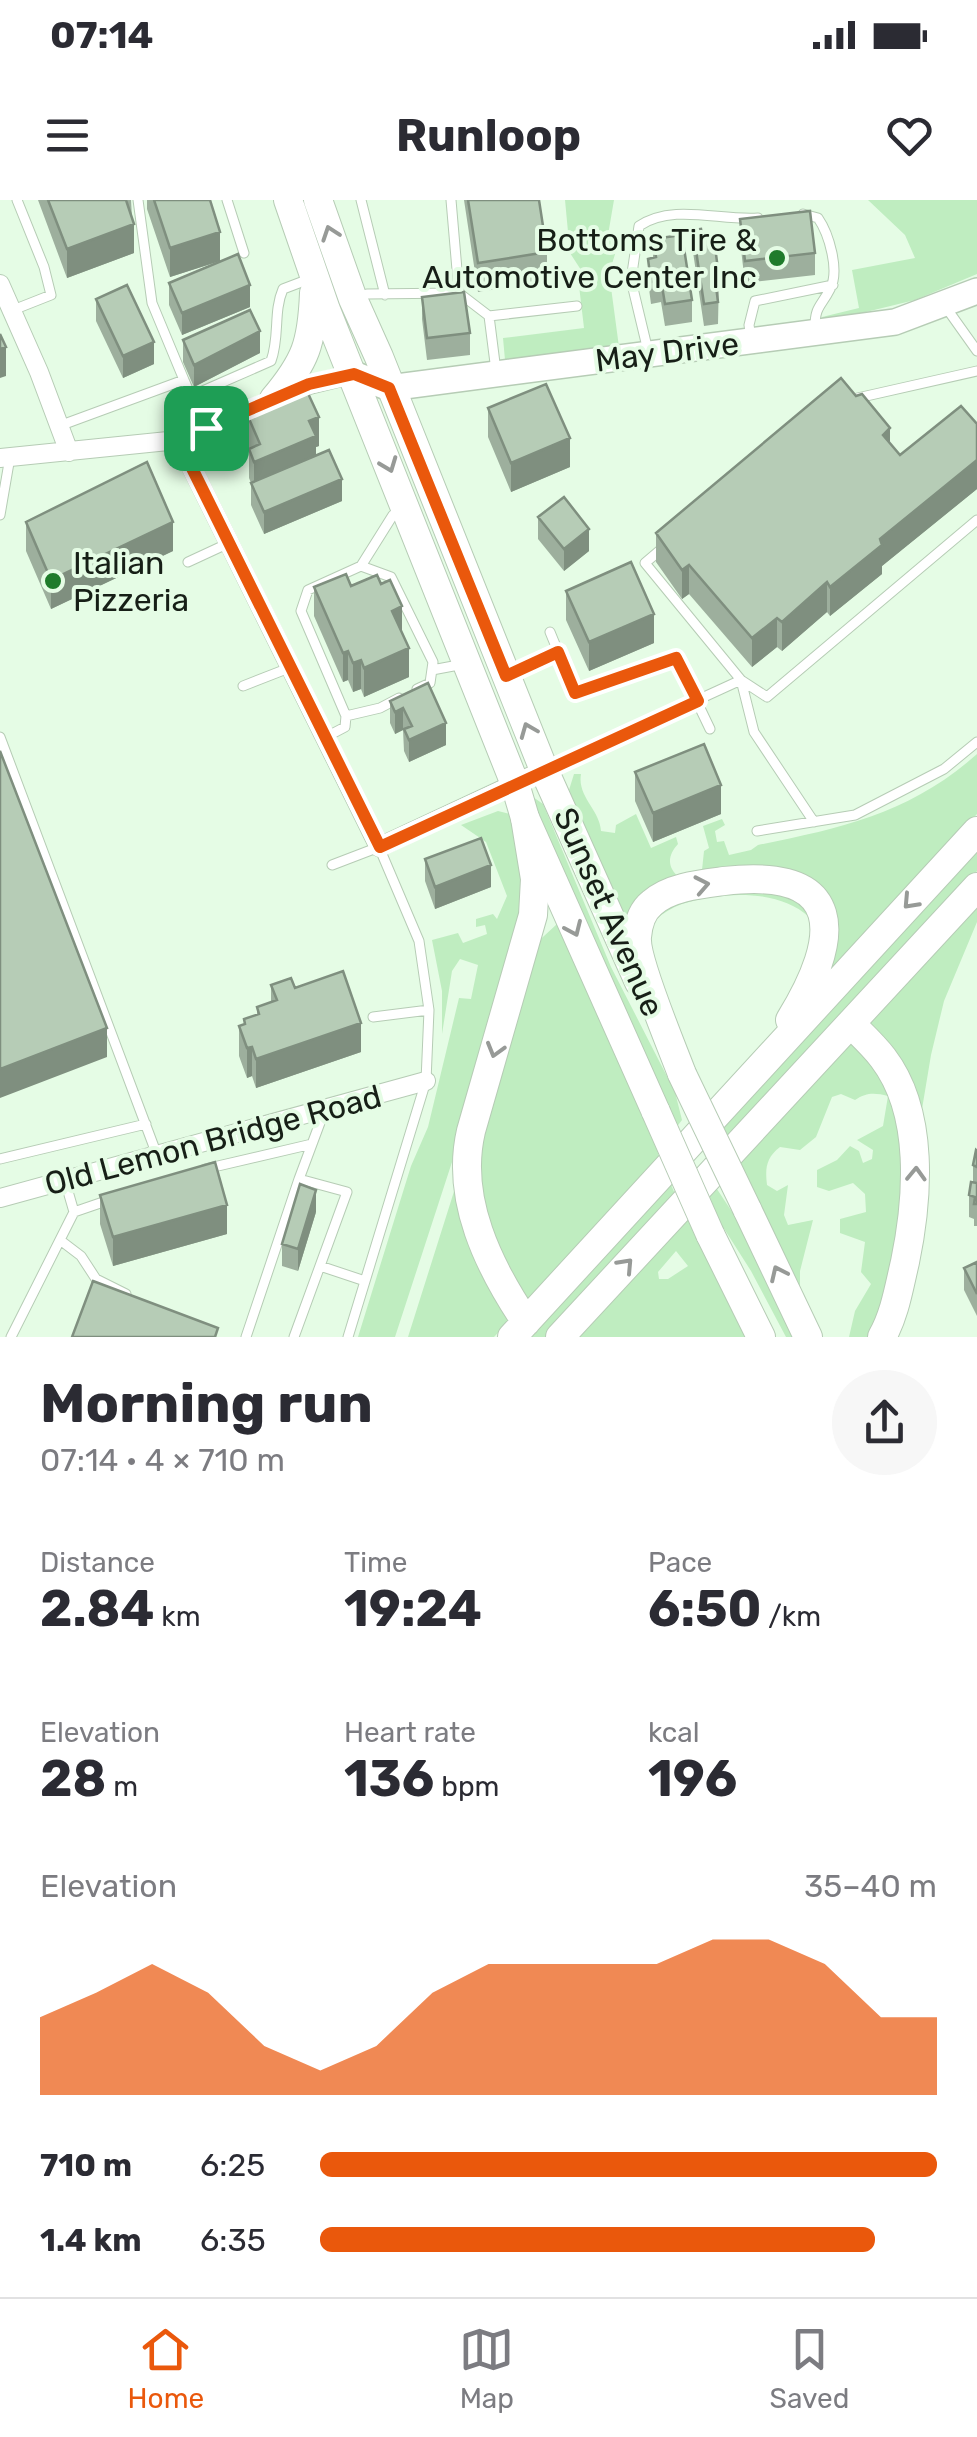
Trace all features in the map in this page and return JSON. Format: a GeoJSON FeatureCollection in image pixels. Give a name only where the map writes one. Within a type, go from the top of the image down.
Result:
{"type":"FeatureCollection","features":[{"type":"Feature","properties":{"kind":"main road","name":"Sunset Avenue"},"geometry":{"type":"LineString","coordinates":[[288,200],[525,818],[710,1234],[761,1337]]}},
{"type":"Feature","properties":{"kind":"main road","name":"Sunset Avenue"},"geometry":{"type":"LineString","coordinates":[[318,200],[352,299],[544,770],[682,1074],[808,1337]]}},
{"type":"Feature","properties":{"kind":"main road"},"geometry":{"type":"LineString","coordinates":[[274,399],[306,355],[312,330],[315,277]]}},
{"type":"Feature","properties":{"kind":"main road","name":"May Drive"},"geometry":{"type":"LineString","coordinates":[[354,374],[389,388],[752,341],[894,322],[977,291]]}},
{"type":"Feature","properties":{"kind":"main road"},"geometry":{"type":"LineString","coordinates":[[525,818],[535,879],[533,915],[471,1131],[466,1161],[473,1211],[483,1245],[519,1330],[977,831]]}},
{"type":"Feature","properties":{"kind":"main road"},"geometry":{"type":"LineString","coordinates":[[682,1074],[638,952],[638,931],[644,912],[657,898],[699,884],[758,878],[788,881],[818,902],[825,925],[823,950],[797,1010],[736,1094]]}},
{"type":"Feature","properties":{"kind":"main road"},"geometry":{"type":"LineString","coordinates":[[560,1337],[977,888]]}},
{"type":"Feature","properties":{"kind":"main road"},"geometry":{"type":"LineString","coordinates":[[851,1024],[884,1059],[910,1122],[916,1159],[897,1337]]}},
{"type":"Feature","properties":{"kind":"main road"},"geometry":{"type":"LineString","coordinates":[[882,1337],[896,1300],[910,1236]]}},
{"type":"Feature","properties":{"kind":"street"},"geometry":{"type":"LineString","coordinates":[[0,284],[69,452]]}},
{"type":"Feature","properties":{"kind":"street"},"geometry":{"type":"LineString","coordinates":[[5,457],[178,440],[309,384],[354,374]]}},
{"type":"Feature","properties":{"kind":"street"},"geometry":{"type":"LineString","coordinates":[[178,440],[380,847],[544,770]]}},
{"type":"Feature","properties":{"kind":"street","name":"Old Lemon Bridge Road"},"geometry":{"type":"LineString","coordinates":[[0,1198],[426,1081]]}},
{"type":"Feature","properties":{"kind":"lane"},"geometry":{"type":"LineString","coordinates":[[12,310],[51,294],[44,266],[16,200]]}},
{"type":"Feature","properties":{"kind":"lane"},"geometry":{"type":"LineString","coordinates":[[138,200],[152,304],[206,428]]}},
{"type":"Feature","properties":{"kind":"lane"},"geometry":{"type":"LineString","coordinates":[[226,200],[244,254]]}},
{"type":"Feature","properties":{"kind":"lane"},"geometry":{"type":"LineString","coordinates":[[361,200],[385,295]]}},
{"type":"Feature","properties":{"kind":"lane"},"geometry":{"type":"LineString","coordinates":[[451,200],[459,293]]}},
{"type":"Feature","properties":{"kind":"lane"},"geometry":{"type":"LineString","coordinates":[[648,354],[632,280],[640,226],[652,217],[673,215],[768,217]]}},
{"type":"Feature","properties":{"kind":"lane"},"geometry":{"type":"LineString","coordinates":[[784,215],[818,218],[830,235],[833,285],[816,310],[815,332]]}},
{"type":"Feature","properties":{"kind":"lane"},"geometry":{"type":"LineString","coordinates":[[191,396],[271,361],[276,346],[276,304],[284,289],[315,277]]}},
{"type":"Feature","properties":{"kind":"lane"},"geometry":{"type":"LineString","coordinates":[[752,341],[749,325],[755,302],[833,285]]}},
{"type":"Feature","properties":{"kind":"lane"},"geometry":{"type":"LineString","coordinates":[[352,299],[368,294],[459,293],[488,316],[496,374]]}},
{"type":"Feature","properties":{"kind":"lane"},"geometry":{"type":"LineString","coordinates":[[943,304],[977,351]]}},
{"type":"Feature","properties":{"kind":"lane"},"geometry":{"type":"LineString","coordinates":[[488,316],[577,306]]}},
{"type":"Feature","properties":{"kind":"lane"},"geometry":{"type":"LineString","coordinates":[[839,402],[977,371]]}},
{"type":"Feature","properties":{"kind":"lane"},"geometry":{"type":"LineString","coordinates":[[59,426],[184,380]]}},
{"type":"Feature","properties":{"kind":"lane"},"geometry":{"type":"LineString","coordinates":[[0,515],[5,457]]}},
{"type":"Feature","properties":{"kind":"lane"},"geometry":{"type":"LineString","coordinates":[[324,738],[346,727],[346,716],[301,611],[308,590],[361,566],[393,514],[407,509]]}},
{"type":"Feature","properties":{"kind":"lane"},"geometry":{"type":"LineString","coordinates":[[675,538],[646,562],[741,680],[767,696],[977,520]]}},
{"type":"Feature","properties":{"kind":"lane"},"geometry":{"type":"LineString","coordinates":[[188,562],[228,543]]}},
{"type":"Feature","properties":{"kind":"lane"},"geometry":{"type":"LineString","coordinates":[[346,716],[380,708],[430,683],[433,662],[392,577],[361,566]]}},
{"type":"Feature","properties":{"kind":"lane"},"geometry":{"type":"LineString","coordinates":[[550,632],[575,693],[676,658],[710,728]]}},
{"type":"Feature","properties":{"kind":"lane"},"geometry":{"type":"LineString","coordinates":[[506,676],[558,652]]}},
{"type":"Feature","properties":{"kind":"lane"},"geometry":{"type":"LineString","coordinates":[[432,670],[467,664]]}},
{"type":"Feature","properties":{"kind":"lane"},"geometry":{"type":"LineString","coordinates":[[242,686],[289,668]]}},
{"type":"Feature","properties":{"kind":"lane"},"geometry":{"type":"LineString","coordinates":[[544,770],[741,680]]}},
{"type":"Feature","properties":{"kind":"lane"},"geometry":{"type":"LineString","coordinates":[[741,680],[754,732],[814,822]]}},
{"type":"Feature","properties":{"kind":"lane"},"geometry":{"type":"LineString","coordinates":[[0,737],[157,1154]]}},
{"type":"Feature","properties":{"kind":"lane"},"geometry":{"type":"LineString","coordinates":[[756,830],[855,815],[944,769],[977,742]]}},
{"type":"Feature","properties":{"kind":"lane"},"geometry":{"type":"LineString","coordinates":[[332,865],[380,847],[419,942],[429,1010],[426,1081],[348,1337]]}},
{"type":"Feature","properties":{"kind":"lane"},"geometry":{"type":"LineString","coordinates":[[373,1017],[429,1010]]}},
{"type":"Feature","properties":{"kind":"lane"},"geometry":{"type":"LineString","coordinates":[[246,1337],[325,1108]]}},
{"type":"Feature","properties":{"kind":"lane"},"geometry":{"type":"LineString","coordinates":[[0,1159],[146,1124]]}},
{"type":"Feature","properties":{"kind":"lane"},"geometry":{"type":"LineString","coordinates":[[197,1172],[312,1144]]}},
{"type":"Feature","properties":{"kind":"lane"},"geometry":{"type":"LineString","coordinates":[[294,1337],[347,1192],[298,1179]]}},
{"type":"Feature","properties":{"kind":"lane"},"geometry":{"type":"LineString","coordinates":[[11,1337],[74,1212],[66,1180]]}},
{"type":"Feature","properties":{"kind":"lane"},"geometry":{"type":"LineString","coordinates":[[74,1212],[127,1194]]}},
{"type":"Feature","properties":{"kind":"lane"},"geometry":{"type":"LineString","coordinates":[[60,1240],[81,1256],[96,1279],[141,1302]]}},
{"type":"Feature","properties":{"kind":"lane"},"geometry":{"type":"LineString","coordinates":[[320,1266],[366,1281]]}},
{"type":"Feature","properties":{"kind":"green space"},"geometry":{"type":"Polygon","coordinates":[[[565,200],[614,200],[608,235],[616,251],[608,265],[619,347],[505,360],[503,338],[584,328],[578,277],[581,270],[570,253],[565,200]]]}},
{"type":"Feature","properties":{"kind":"green space"},"geometry":{"type":"Polygon","coordinates":[[[868,200],[977,200],[977,274],[915,300],[825,322],[822,317],[859,308],[852,270],[915,258],[905,235],[868,200]]]}},
{"type":"Feature","properties":{"kind":"green space"},"geometry":{"type":"Polygon","coordinates":[[[977,754],[977,814],[828,976],[813,922],[796,908],[765,897],[730,895],[682,904],[661,915],[633,941],[569,790],[574,774],[581,774],[582,790],[601,831],[615,833],[616,825],[636,814],[651,848],[676,837],[678,844],[670,862],[680,878],[702,870],[704,851],[709,848],[703,826],[722,819],[725,825],[715,831],[717,842],[724,841],[729,855],[751,850],[847,824],[901,804],[927,791],[977,754]]]}},
{"type":"Feature","properties":{"kind":"green space"},"geometry":{"type":"Polygon","coordinates":[[[533,797],[543,804],[611,967],[675,1092],[682,1120],[675,1129],[532,801],[533,797]]]}},
{"type":"Feature","properties":{"kind":"green space"},"geometry":{"type":"Polygon","coordinates":[[[498,811],[510,814],[528,887],[467,1116],[395,1337],[358,1337],[411,1166],[428,1127],[459,998],[471,999],[478,965],[460,959],[452,971],[442,1034],[442,991],[432,940],[458,933],[463,943],[487,934],[485,925],[476,927],[476,919],[493,914],[497,919],[507,896],[486,842],[461,825],[498,811]]]}},
{"type":"Feature","properties":{"kind":"green space"},"geometry":{"type":"Polygon","coordinates":[[[977,845],[977,871],[723,1147],[713,1129],[977,845]]]}},
{"type":"Feature","properties":{"kind":"green space"},"geometry":{"type":"Polygon","coordinates":[[[977,900],[977,922],[944,1001],[931,1055],[902,1229],[873,1337],[849,1337],[855,1311],[871,1284],[861,1272],[865,1242],[840,1233],[840,1219],[866,1212],[865,1194],[853,1183],[829,1191],[817,1187],[817,1170],[837,1160],[850,1146],[859,1151],[863,1163],[872,1159],[873,1150],[857,1140],[883,1126],[888,1096],[871,1094],[855,1100],[841,1094],[832,1097],[816,1137],[800,1150],[780,1147],[769,1159],[767,1185],[777,1191],[788,1185],[784,1215],[788,1225],[813,1220],[800,1271],[800,1295],[732,1165],[977,900]]]}},
{"type":"Feature","properties":{"kind":"green space"},"geometry":{"type":"Polygon","coordinates":[[[557,924],[653,1136],[660,1160],[494,1337],[408,1337],[531,948],[557,924]]]}},
{"type":"Feature","properties":{"kind":"green space"},"geometry":{"type":"Polygon","coordinates":[[[668,1178],[676,1196],[546,1337],[521,1337],[668,1178]]]}},
{"type":"Feature","properties":{"kind":"green space"},"geometry":{"type":"Polygon","coordinates":[[[713,1183],[744,1230],[796,1337],[786,1337],[751,1271],[702,1194],[713,1183]]]}},
{"type":"Feature","properties":{"kind":"green space"},"geometry":{"type":"Polygon","coordinates":[[[687,1215],[752,1337],[578,1337],[687,1215]],[[676,1251],[658,1272],[659,1279],[668,1279],[688,1266],[676,1251]]]}},
{"type":"Feature","properties":{"kind":"building"},"geometry":{"type":"Polygon","coordinates":[[[48,200],[126,200],[134,224],[67,249],[48,200]]]}},
{"type":"Feature","properties":{"kind":"building"},"geometry":{"type":"Polygon","coordinates":[[[154,200],[210,200],[220,232],[170,248],[154,200]]]}},
{"type":"Feature","properties":{"kind":"building"},"geometry":{"type":"Polygon","coordinates":[[[468,200],[539,200],[547,252],[478,263],[468,200]]]}},
{"type":"Feature","properties":{"kind":"building"},"geometry":{"type":"Polygon","coordinates":[[[810,211],[815,253],[745,261],[740,219],[810,211]]]}},
{"type":"Feature","properties":{"kind":"building"},"geometry":{"type":"Polygon","coordinates":[[[701,229],[703,240],[714,239],[719,277],[715,278],[718,302],[704,304],[693,230],[701,229]]]}},
{"type":"Feature","properties":{"kind":"building"},"geometry":{"type":"Polygon","coordinates":[[[682,235],[692,300],[665,304],[661,280],[651,282],[648,259],[656,257],[653,239],[682,235]]]}},
{"type":"Feature","properties":{"kind":"building"},"geometry":{"type":"Polygon","coordinates":[[[238,254],[250,285],[182,313],[169,283],[238,254]]]}},
{"type":"Feature","properties":{"kind":"building"},"geometry":{"type":"Polygon","coordinates":[[[127,285],[154,342],[123,356],[96,299],[127,285]]]}},
{"type":"Feature","properties":{"kind":"building"},"geometry":{"type":"Polygon","coordinates":[[[464,292],[470,333],[427,338],[422,297],[464,292]]]}},
{"type":"Feature","properties":{"kind":"building"},"geometry":{"type":"Polygon","coordinates":[[[250,310],[260,331],[194,365],[183,340],[250,310]]]}},
{"type":"Feature","properties":{"kind":"building"},"geometry":{"type":"Polygon","coordinates":[[[841,378],[856,396],[862,394],[890,428],[883,435],[900,455],[961,406],[977,424],[977,460],[880,539],[882,545],[830,587],[827,582],[782,622],[777,618],[752,638],[689,565],[682,570],[656,533],[841,378]]]}},
{"type":"Feature","properties":{"kind":"building"},"geometry":{"type":"Polygon","coordinates":[[[546,384],[570,438],[511,463],[488,408],[546,384]]]}},
{"type":"Feature","properties":{"kind":"building"},"geometry":{"type":"Polygon","coordinates":[[[306,389],[319,417],[309,421],[316,436],[254,462],[249,449],[260,444],[247,414],[306,389]]]}},
{"type":"Feature","properties":{"kind":"building"},"geometry":{"type":"Polygon","coordinates":[[[329,450],[342,479],[264,512],[251,483],[329,450]]]}},
{"type":"Feature","properties":{"kind":"building"},"geometry":{"type":"Polygon","coordinates":[[[147,462],[173,522],[51,580],[26,522],[147,462]]]}},
{"type":"Feature","properties":{"kind":"building"},"geometry":{"type":"Polygon","coordinates":[[[564,497],[589,529],[564,549],[538,517],[564,497]]]}},
{"type":"Feature","properties":{"kind":"building"},"geometry":{"type":"Polygon","coordinates":[[[631,562],[654,614],[589,642],[566,591],[631,562]]]}},
{"type":"Feature","properties":{"kind":"building"},"geometry":{"type":"Polygon","coordinates":[[[346,574],[351,586],[377,575],[381,584],[390,580],[402,606],[392,611],[409,648],[364,668],[361,660],[353,663],[348,651],[343,653],[314,587],[346,574]]]}},
{"type":"Feature","properties":{"kind":"building"},"geometry":{"type":"Polygon","coordinates":[[[428,683],[446,723],[409,740],[404,729],[412,726],[403,708],[395,712],[390,701],[428,683]]]}},
{"type":"Feature","properties":{"kind":"building"},"geometry":{"type":"Polygon","coordinates":[[[704,744],[721,785],[653,813],[635,772],[704,744]]]}},
{"type":"Feature","properties":{"kind":"building"},"geometry":{"type":"Polygon","coordinates":[[[0,751],[107,1028],[0,1069],[0,751]]]}},
{"type":"Feature","properties":{"kind":"building"},"geometry":{"type":"Polygon","coordinates":[[[481,838],[491,865],[435,887],[425,859],[481,838]]]}},
{"type":"Feature","properties":{"kind":"building"},"geometry":{"type":"Polygon","coordinates":[[[343,971],[361,1023],[256,1059],[239,1026],[245,1024],[244,1019],[259,1014],[257,1007],[277,1000],[271,985],[291,978],[295,988],[343,971]]]}},
{"type":"Feature","properties":{"kind":"building"},"geometry":{"type":"Polygon","coordinates":[[[215,1162],[227,1205],[113,1237],[100,1195],[215,1162]]]}},
{"type":"Feature","properties":{"kind":"building"},"geometry":{"type":"Polygon","coordinates":[[[971,1182],[977,1183],[977,1204],[975,1197],[969,1195],[971,1182]]]}},
{"type":"Feature","properties":{"kind":"building"},"geometry":{"type":"Polygon","coordinates":[[[300,1184],[316,1190],[298,1249],[282,1244],[300,1184]]]}},
{"type":"Feature","properties":{"kind":"building"},"geometry":{"type":"Polygon","coordinates":[[[977,1262],[977,1294],[964,1268],[977,1262]]]}},
{"type":"Feature","properties":{"kind":"building"},"geometry":{"type":"Polygon","coordinates":[[[93,1281],[218,1328],[215,1337],[72,1337],[93,1281]]]}},
{"type":"Feature","properties":{"kind":"place","name":"Bottoms Tire & Automotive Center Inc"},"geometry":{"type":"Point","coordinates":[777,258]}},
{"type":"Feature","properties":{"kind":"place","name":"Italian Pizzeria"},"geometry":{"type":"Point","coordinates":[53,581]}},
{"type":"Feature","properties":{"kind":"route"},"geometry":{"type":"LineString","coordinates":[[354,374],[389,388],[506,676],[558,652],[575,693],[676,658],[698,701],[380,847],[178,440],[206,428],[309,384],[354,374]]}}]}
